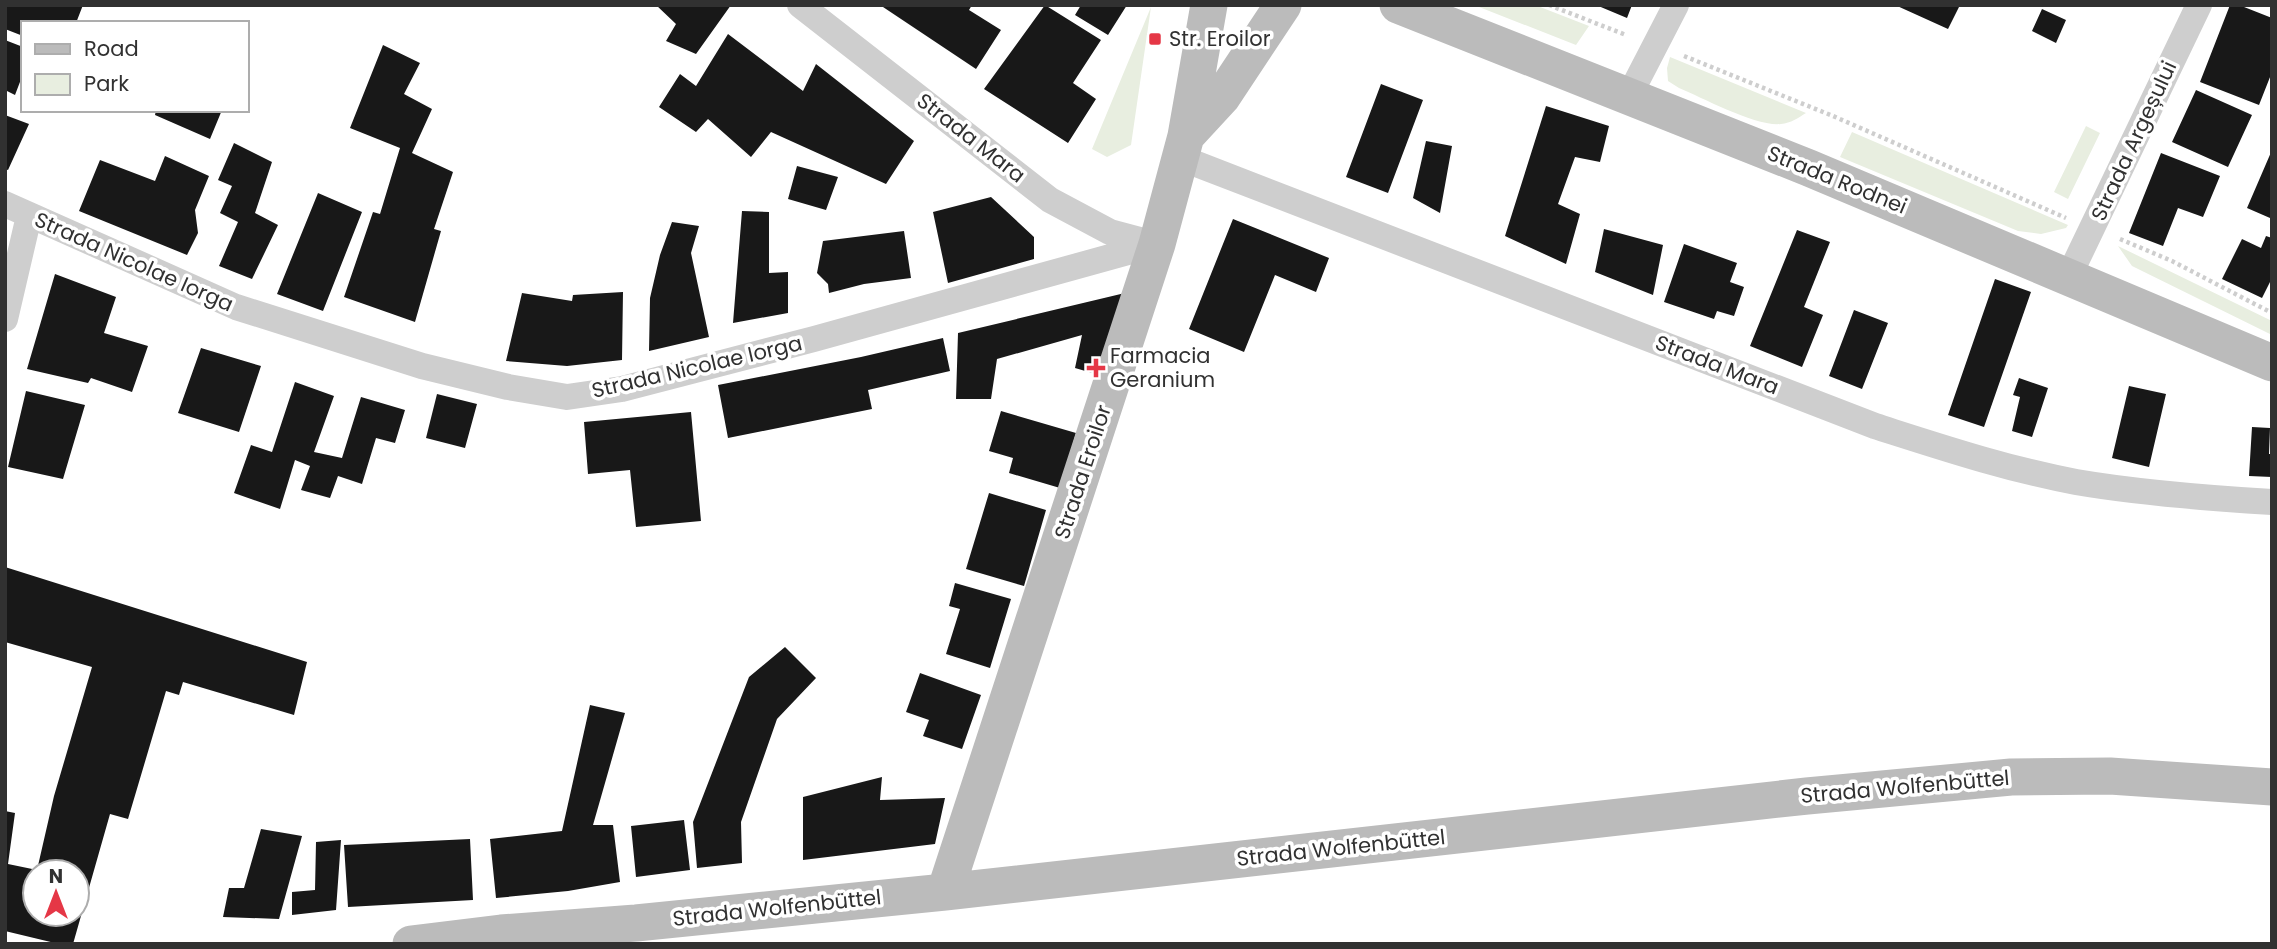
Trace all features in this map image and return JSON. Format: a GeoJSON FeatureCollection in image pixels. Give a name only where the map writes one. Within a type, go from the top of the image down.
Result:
{"type":"FeatureCollection","features":[{"type":"Feature","properties":{"kind":"main road","name":"Strada Eroilor"},"geometry":{"type":"LineString","coordinates":[[945,892],[1157,244],[1184,147],[1209,5]]}},
{"type":"Feature","properties":{"kind":"main road"},"geometry":{"type":"LineString","coordinates":[[1184,147],[1222,97],[1283,5]]}},
{"type":"Feature","properties":{"kind":"main road","name":"Strada Rodnei"},"geometry":{"type":"LineString","coordinates":[[1398,5],[1629,96],[2069,276],[2272,363]]}},
{"type":"Feature","properties":{"kind":"main road","name":"Strada Wolfenbüttel"},"geometry":{"type":"LineString","coordinates":[[411,944],[501,933],[638,933],[945,892],[1780,799],[2011,777],[2110,776],[2272,787]]}},
{"type":"Feature","properties":{"kind":"street","name":"Strada Mara"},"geometry":{"type":"LineString","coordinates":[[800,5],[1050,200],[1110,232],[1157,244]]}},
{"type":"Feature","properties":{"kind":"street"},"geometry":{"type":"LineString","coordinates":[[1629,96],[1676,5]]}},
{"type":"Feature","properties":{"kind":"street","name":"Strada Argeșului"},"geometry":{"type":"LineString","coordinates":[[2069,276],[2199,5]]}},
{"type":"Feature","properties":{"kind":"street","name":"Strada Mara"},"geometry":{"type":"LineString","coordinates":[[1184,147],[1875,426],[1972,457],[2074,481],[2147,492],[2272,502]]}},
{"type":"Feature","properties":{"kind":"street","name":"Strada Nicolae Iorga"},"geometry":{"type":"LineString","coordinates":[[5,204],[236,307],[422,366],[508,387],[566,397],[622,389],[1157,244]]}},
{"type":"Feature","properties":{"kind":"street"},"geometry":{"type":"LineString","coordinates":[[5,318],[29,216]]}},
{"type":"Feature","properties":{"kind":"path"},"geometry":{"type":"LineString","coordinates":[[1549,5],[1631,37]]}},
{"type":"Feature","properties":{"kind":"path"},"geometry":{"type":"LineString","coordinates":[[1680,54],[1833,116],[2068,219],[2172,261],[2272,313]]}},
{"type":"Feature","properties":{"kind":"green space"},"geometry":{"type":"Polygon","coordinates":[[[1474,5],[1535,5],[1589,26],[1576,45],[1474,5]]]}},
{"type":"Feature","properties":{"kind":"green space"},"geometry":{"type":"Polygon","coordinates":[[[1151,7],[1131,145],[1107,157],[1092,149],[1151,7]]]}},
{"type":"Feature","properties":{"kind":"green space"},"geometry":{"type":"Polygon","coordinates":[[[1670,57],[1806,113],[1788,123],[1771,124],[1730,111],[1668,81],[1670,57]]]}},
{"type":"Feature","properties":{"kind":"green space"},"geometry":{"type":"Polygon","coordinates":[[[2086,126],[2100,133],[2068,199],[2054,192],[2086,126]]]}},
{"type":"Feature","properties":{"kind":"green space"},"geometry":{"type":"Polygon","coordinates":[[[1852,132],[2068,225],[2066,228],[2041,234],[2018,231],[1840,157],[1852,132]]]}},
{"type":"Feature","properties":{"kind":"green space"},"geometry":{"type":"Polygon","coordinates":[[[2118,246],[2272,321],[2272,335],[2132,266],[2118,246]]]}},
{"type":"Feature","properties":{"kind":"building"},"geometry":{"type":"Polygon","coordinates":[[[5,5],[83,5],[77,21],[21,21],[21,35],[5,29],[5,5]]]}},
{"type":"Feature","properties":{"kind":"building"},"geometry":{"type":"Polygon","coordinates":[[[656,5],[731,5],[696,54],[666,41],[676,24],[656,5]]]}},
{"type":"Feature","properties":{"kind":"building"},"geometry":{"type":"Polygon","coordinates":[[[880,5],[972,5],[969,10],[1001,30],[976,69],[880,5]]]}},
{"type":"Feature","properties":{"kind":"building"},"geometry":{"type":"Polygon","coordinates":[[[1045,5],[1101,40],[1073,83],[1096,99],[1068,143],[984,89],[1045,5]]]}},
{"type":"Feature","properties":{"kind":"building"},"geometry":{"type":"Polygon","coordinates":[[[1081,5],[1127,5],[1108,35],[1075,15],[1081,5]]]}},
{"type":"Feature","properties":{"kind":"building"},"geometry":{"type":"Polygon","coordinates":[[[1596,5],[1632,5],[1627,18],[1596,5]]]}},
{"type":"Feature","properties":{"kind":"building"},"geometry":{"type":"Polygon","coordinates":[[[1895,5],[1960,5],[1948,29],[1895,5]]]}},
{"type":"Feature","properties":{"kind":"building"},"geometry":{"type":"Polygon","coordinates":[[[2230,5],[2239,5],[2272,18],[2272,72],[2259,105],[2200,82],[2230,5]]]}},
{"type":"Feature","properties":{"kind":"building"},"geometry":{"type":"Polygon","coordinates":[[[2042,9],[2066,20],[2056,43],[2032,31],[2042,9]]]}},
{"type":"Feature","properties":{"kind":"building"},"geometry":{"type":"Polygon","coordinates":[[[728,34],[803,91],[816,64],[914,141],[886,184],[771,132],[751,157],[708,119],[696,132],[659,107],[680,74],[696,86],[728,34]]]}},
{"type":"Feature","properties":{"kind":"building"},"geometry":{"type":"Polygon","coordinates":[[[5,40],[21,46],[21,79],[15,95],[5,90],[5,40]]]}},
{"type":"Feature","properties":{"kind":"building"},"geometry":{"type":"Polygon","coordinates":[[[383,45],[420,63],[404,94],[432,109],[412,153],[453,172],[434,229],[441,231],[415,322],[344,297],[373,212],[380,214],[400,148],[350,128],[383,45]]]}},
{"type":"Feature","properties":{"kind":"building"},"geometry":{"type":"Polygon","coordinates":[[[1381,84],[1423,100],[1388,193],[1346,177],[1381,84]]]}},
{"type":"Feature","properties":{"kind":"building"},"geometry":{"type":"Polygon","coordinates":[[[2196,90],[2252,115],[2228,167],[2172,142],[2196,90]]]}},
{"type":"Feature","properties":{"kind":"building"},"geometry":{"type":"Polygon","coordinates":[[[1546,106],[1609,126],[1600,162],[1575,157],[1558,204],[1580,214],[1566,264],[1505,236],[1546,106]]]}},
{"type":"Feature","properties":{"kind":"building"},"geometry":{"type":"Polygon","coordinates":[[[156,112],[221,112],[210,139],[155,115],[156,112]]]}},
{"type":"Feature","properties":{"kind":"building"},"geometry":{"type":"Polygon","coordinates":[[[5,115],[29,124],[8,170],[5,169],[5,115]]]}},
{"type":"Feature","properties":{"kind":"building"},"geometry":{"type":"Polygon","coordinates":[[[1426,141],[1452,146],[1440,213],[1413,198],[1426,141]]]}},
{"type":"Feature","properties":{"kind":"building"},"geometry":{"type":"Polygon","coordinates":[[[234,143],[272,162],[255,213],[278,225],[252,279],[219,266],[238,222],[220,213],[232,186],[218,180],[234,143]]]}},
{"type":"Feature","properties":{"kind":"building"},"geometry":{"type":"Polygon","coordinates":[[[2272,150],[2272,215],[2270,218],[2247,208],[2272,150]]]}},
{"type":"Feature","properties":{"kind":"building"},"geometry":{"type":"Polygon","coordinates":[[[2161,153],[2220,176],[2203,217],[2178,208],[2163,246],[2129,233],[2161,153]]]}},
{"type":"Feature","properties":{"kind":"building"},"geometry":{"type":"Polygon","coordinates":[[[165,156],[209,176],[195,210],[198,233],[187,255],[79,211],[100,160],[155,181],[165,156]]]}},
{"type":"Feature","properties":{"kind":"building"},"geometry":{"type":"Polygon","coordinates":[[[797,166],[838,177],[826,210],[788,199],[797,166]]]}},
{"type":"Feature","properties":{"kind":"building"},"geometry":{"type":"Polygon","coordinates":[[[318,193],[362,212],[323,311],[277,294],[318,193]]]}},
{"type":"Feature","properties":{"kind":"building"},"geometry":{"type":"Polygon","coordinates":[[[991,197],[1034,237],[1034,259],[948,283],[933,212],[991,197]]]}},
{"type":"Feature","properties":{"kind":"building"},"geometry":{"type":"Polygon","coordinates":[[[742,211],[769,212],[769,273],[788,272],[788,313],[733,323],[742,211]]]}},
{"type":"Feature","properties":{"kind":"building"},"geometry":{"type":"Polygon","coordinates":[[[1233,219],[1329,258],[1316,292],[1275,275],[1244,352],[1189,329],[1233,219]]]}},
{"type":"Feature","properties":{"kind":"building"},"geometry":{"type":"Polygon","coordinates":[[[672,222],[699,226],[691,253],[709,337],[649,351],[650,298],[660,255],[672,222]]]}},
{"type":"Feature","properties":{"kind":"building"},"geometry":{"type":"Polygon","coordinates":[[[1604,229],[1663,245],[1653,295],[1595,272],[1604,229]]]}},
{"type":"Feature","properties":{"kind":"building"},"geometry":{"type":"Polygon","coordinates":[[[1797,230],[1830,242],[1804,307],[1823,315],[1802,367],[1750,346],[1797,230]]]}},
{"type":"Feature","properties":{"kind":"building"},"geometry":{"type":"Polygon","coordinates":[[[904,231],[911,278],[864,284],[829,293],[828,284],[817,273],[823,241],[904,231]]]}},
{"type":"Feature","properties":{"kind":"building"},"geometry":{"type":"Polygon","coordinates":[[[2266,236],[2272,238],[2272,278],[2262,298],[2222,279],[2242,239],[2261,248],[2266,236]]]}},
{"type":"Feature","properties":{"kind":"building"},"geometry":{"type":"Polygon","coordinates":[[[1684,244],[1737,263],[1730,282],[1744,287],[1734,316],[1717,311],[1714,319],[1664,302],[1684,244]]]}},
{"type":"Feature","properties":{"kind":"building"},"geometry":{"type":"Polygon","coordinates":[[[55,274],[116,297],[104,333],[148,346],[132,392],[91,378],[88,383],[27,369],[55,274]]]}},
{"type":"Feature","properties":{"kind":"building"},"geometry":{"type":"Polygon","coordinates":[[[1995,279],[2031,292],[1984,427],[1948,415],[1995,279]]]}},
{"type":"Feature","properties":{"kind":"building"},"geometry":{"type":"Polygon","coordinates":[[[623,292],[622,360],[567,366],[506,361],[522,293],[572,301],[573,295],[623,292]]]}},
{"type":"Feature","properties":{"kind":"building"},"geometry":{"type":"Polygon","coordinates":[[[1125,293],[1099,375],[1075,368],[1082,335],[997,359],[991,399],[956,399],[958,333],[1125,293]]]}},
{"type":"Feature","properties":{"kind":"building"},"geometry":{"type":"Polygon","coordinates":[[[1854,310],[1888,323],[1862,389],[1829,376],[1854,310]]]}},
{"type":"Feature","properties":{"kind":"building"},"geometry":{"type":"Polygon","coordinates":[[[943,338],[950,371],[868,390],[872,409],[728,438],[718,385],[943,338]]]}},
{"type":"Feature","properties":{"kind":"building"},"geometry":{"type":"Polygon","coordinates":[[[201,348],[261,366],[239,432],[178,413],[201,348]]]}},
{"type":"Feature","properties":{"kind":"building"},"geometry":{"type":"Polygon","coordinates":[[[2019,378],[2048,388],[2032,437],[2012,431],[2020,397],[2013,395],[2019,378]]]}},
{"type":"Feature","properties":{"kind":"building"},"geometry":{"type":"Polygon","coordinates":[[[295,382],[334,396],[314,452],[342,458],[361,397],[405,410],[395,443],[376,438],[362,484],[338,476],[330,498],[301,490],[310,466],[295,460],[280,509],[234,493],[251,445],[272,452],[295,382]]]}},
{"type":"Feature","properties":{"kind":"building"},"geometry":{"type":"Polygon","coordinates":[[[2129,386],[2166,394],[2149,467],[2112,458],[2129,386]]]}},
{"type":"Feature","properties":{"kind":"building"},"geometry":{"type":"Polygon","coordinates":[[[26,391],[85,405],[63,479],[8,467],[26,391]]]}},
{"type":"Feature","properties":{"kind":"building"},"geometry":{"type":"Polygon","coordinates":[[[437,394],[477,404],[465,448],[426,438],[437,394]]]}},
{"type":"Feature","properties":{"kind":"building"},"geometry":{"type":"Polygon","coordinates":[[[1001,411],[1076,433],[1060,488],[1009,473],[1013,458],[989,451],[1001,411]]]}},
{"type":"Feature","properties":{"kind":"building"},"geometry":{"type":"Polygon","coordinates":[[[691,412],[701,521],[636,527],[630,470],[588,474],[584,422],[691,412]]]}},
{"type":"Feature","properties":{"kind":"building"},"geometry":{"type":"Polygon","coordinates":[[[2252,427],[2270,428],[2272,477],[2249,476],[2252,427]]]}},
{"type":"Feature","properties":{"kind":"building"},"geometry":{"type":"Polygon","coordinates":[[[989,493],[1046,510],[1024,586],[966,569],[989,493]]]}},
{"type":"Feature","properties":{"kind":"building"},"geometry":{"type":"Polygon","coordinates":[[[5,567],[307,662],[294,715],[183,682],[179,695],[166,691],[128,819],[110,814],[91,881],[91,858],[40,858],[54,796],[92,667],[5,642],[5,567]]]}},
{"type":"Feature","properties":{"kind":"building"},"geometry":{"type":"Polygon","coordinates":[[[955,583],[1011,599],[990,668],[946,654],[960,609],[949,606],[955,583]]]}},
{"type":"Feature","properties":{"kind":"building"},"geometry":{"type":"Polygon","coordinates":[[[785,647],[816,678],[777,719],[741,822],[742,863],[697,868],[693,822],[749,677],[785,647]]]}},
{"type":"Feature","properties":{"kind":"building"},"geometry":{"type":"Polygon","coordinates":[[[920,673],[981,695],[962,749],[923,736],[929,720],[906,712],[920,673]]]}},
{"type":"Feature","properties":{"kind":"building"},"geometry":{"type":"Polygon","coordinates":[[[590,705],[625,713],[593,825],[613,825],[620,882],[568,891],[496,898],[490,839],[562,831],[590,705]]]}},
{"type":"Feature","properties":{"kind":"building"},"geometry":{"type":"Polygon","coordinates":[[[882,777],[880,800],[945,798],[935,844],[803,860],[803,797],[882,777]]]}},
{"type":"Feature","properties":{"kind":"building"},"geometry":{"type":"Polygon","coordinates":[[[5,811],[15,813],[8,864],[21,867],[21,928],[78,928],[73,944],[59,944],[5,931],[5,811]]]}},
{"type":"Feature","properties":{"kind":"building"},"geometry":{"type":"Polygon","coordinates":[[[684,820],[690,870],[636,877],[631,826],[684,820]]]}},
{"type":"Feature","properties":{"kind":"building"},"geometry":{"type":"Polygon","coordinates":[[[261,829],[302,836],[279,919],[223,917],[229,888],[244,888],[261,829]]]}},
{"type":"Feature","properties":{"kind":"building"},"geometry":{"type":"Polygon","coordinates":[[[470,839],[473,900],[348,907],[344,845],[470,839]]]}},
{"type":"Feature","properties":{"kind":"building"},"geometry":{"type":"Polygon","coordinates":[[[341,840],[336,910],[292,915],[292,892],[315,890],[316,842],[341,840]]]}},
{"type":"Feature","properties":{"kind":"place","name":"Str. Eroilor"},"geometry":{"type":"Point","coordinates":[1155,39]}},
{"type":"Feature","properties":{"kind":"place","name":"Farmacia Geranium"},"geometry":{"type":"Point","coordinates":[1096,368]}}]}
